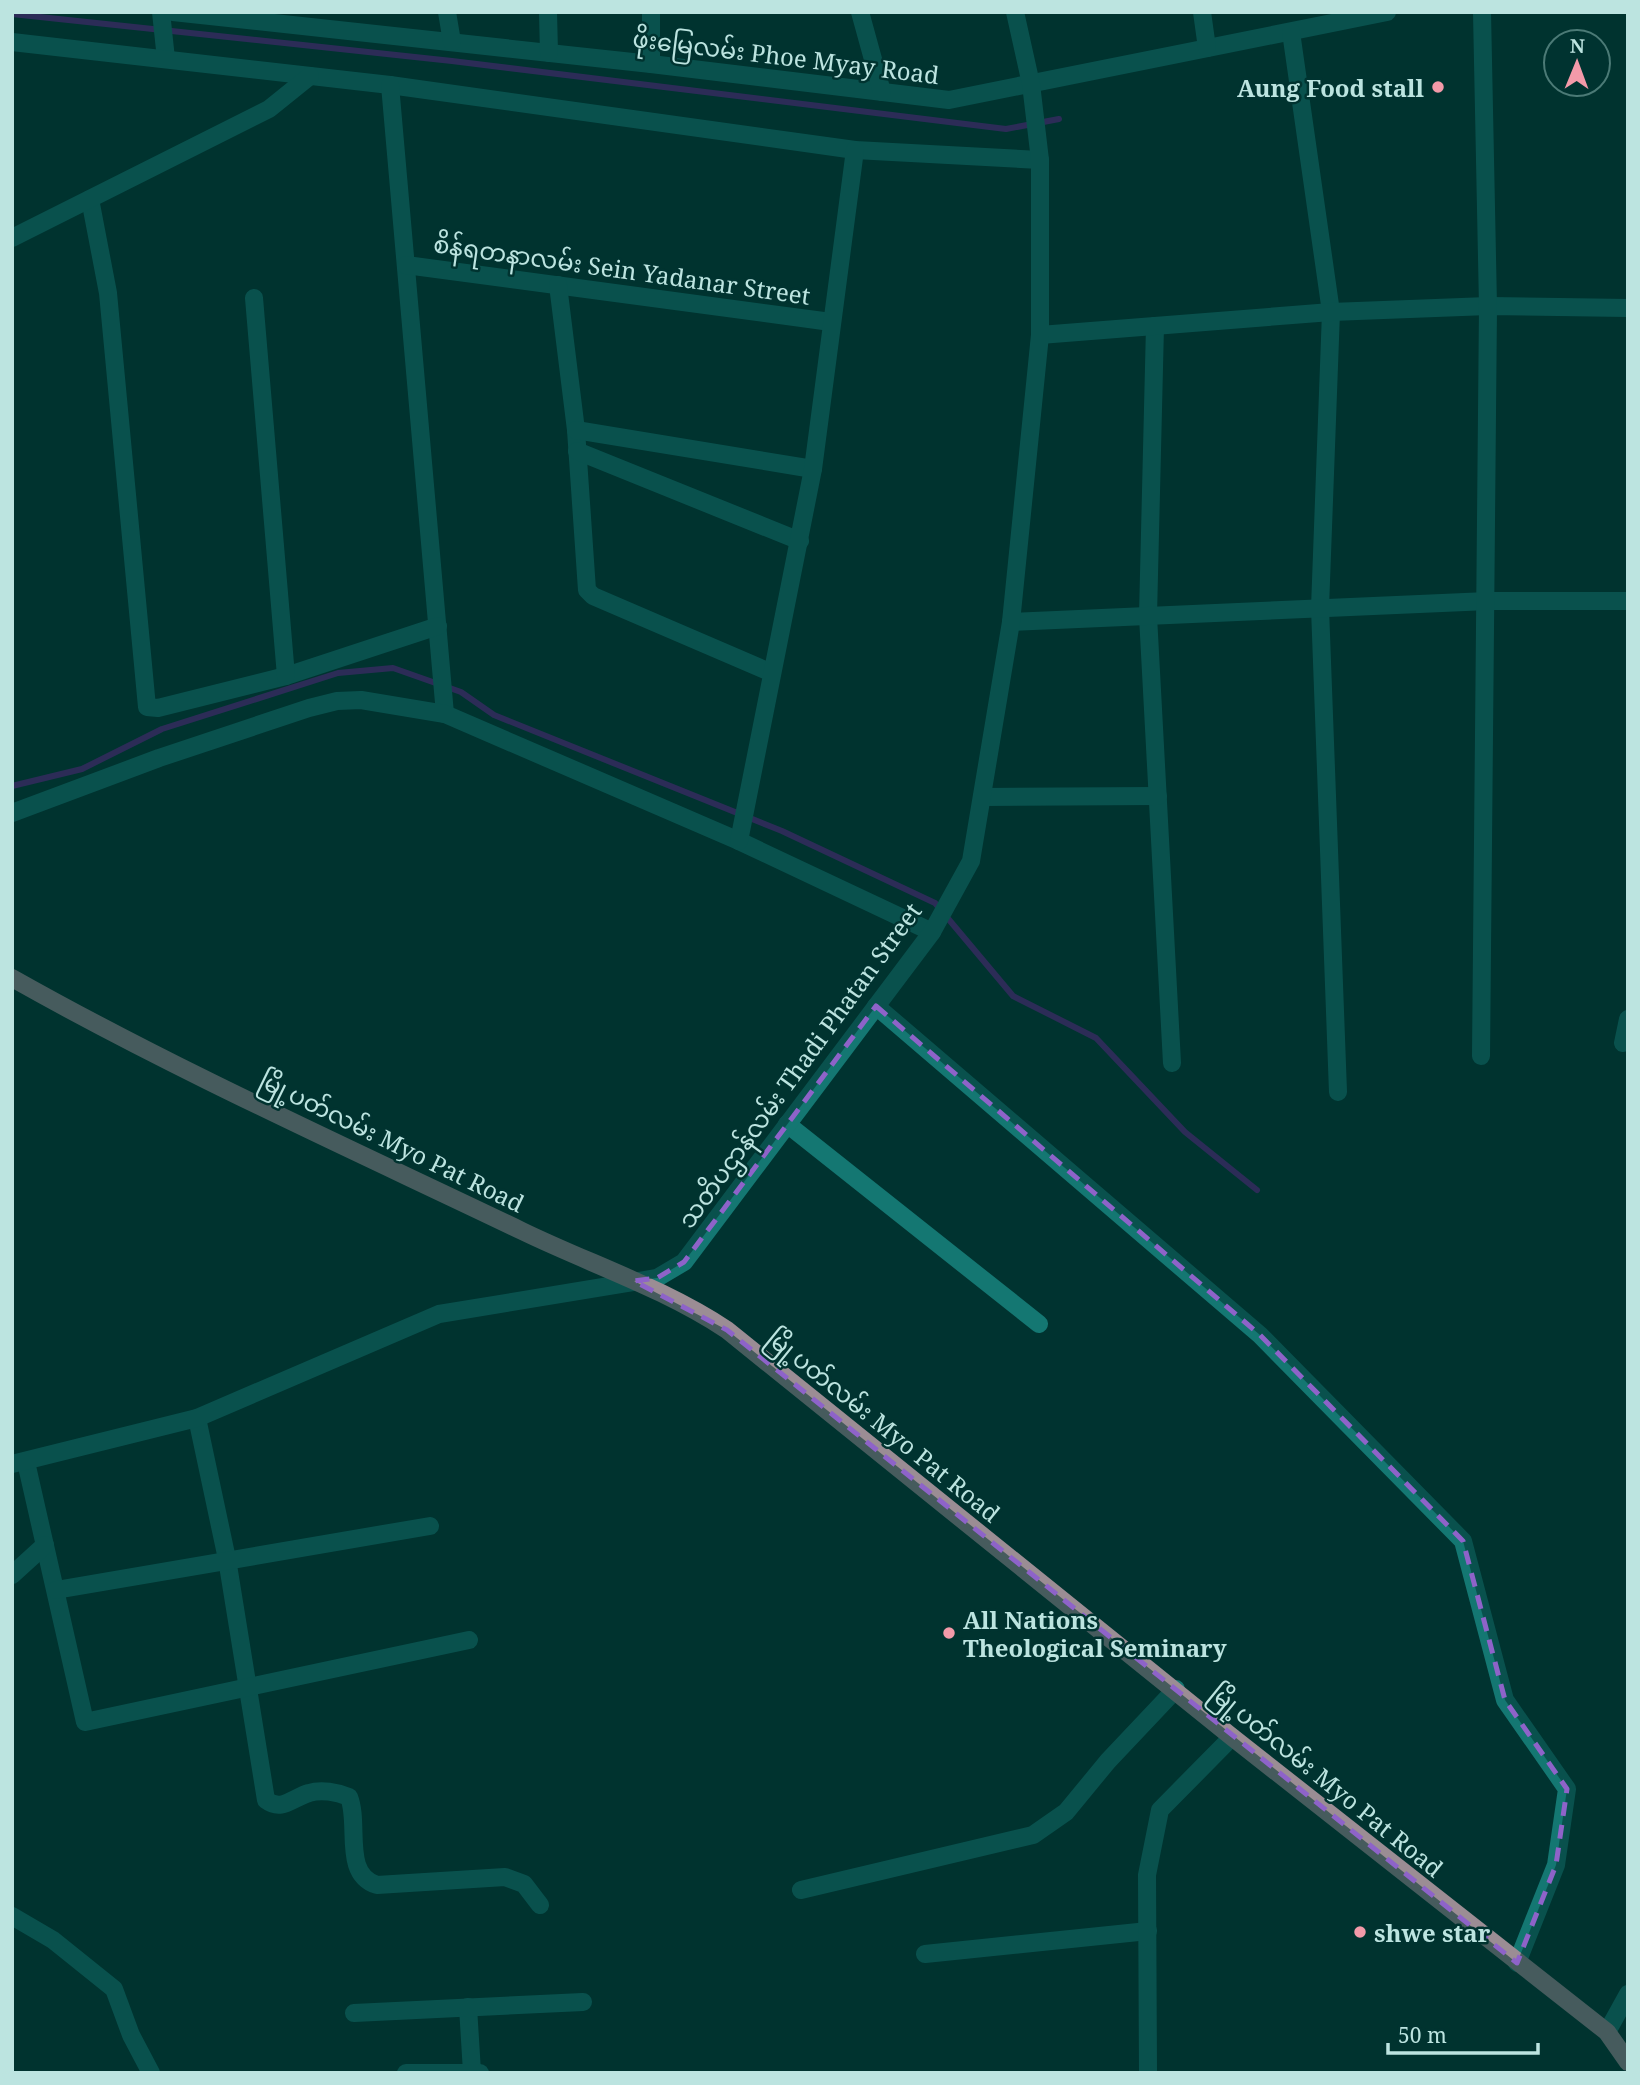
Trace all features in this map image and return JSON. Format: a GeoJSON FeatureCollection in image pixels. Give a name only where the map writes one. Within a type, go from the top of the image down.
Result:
{"type":"FeatureCollection","features":[{"type":"Feature","properties":{"kind":"main road","name":"မြို့ပတ်လမ်း Myo Pat Road"},"geometry":{"type":"LineString","coordinates":[[12,978],[284,1116],[559,1249],[694,1308],[727,1330],[1176,1689],[1232,1737],[1517,1964],[1607,2032],[1628,2062]]}},
{"type":"Feature","properties":{"kind":"street"},"geometry":{"type":"LineString","coordinates":[[161,12],[166,59]]}},
{"type":"Feature","properties":{"kind":"street","name":"ဖိုးမြေလမ်း Phoe Myay Road"},"geometry":{"type":"LineString","coordinates":[[173,12],[291,19],[452,42],[949,100],[1387,12]]}},
{"type":"Feature","properties":{"kind":"street"},"geometry":{"type":"LineString","coordinates":[[447,12],[452,42]]}},
{"type":"Feature","properties":{"kind":"street"},"geometry":{"type":"LineString","coordinates":[[548,12],[549,53]]}},
{"type":"Feature","properties":{"kind":"street"},"geometry":{"type":"LineString","coordinates":[[651,64],[652,12]]}},
{"type":"Feature","properties":{"kind":"street"},"geometry":{"type":"LineString","coordinates":[[860,12],[882,92]]}},
{"type":"Feature","properties":{"kind":"street","name":"သတိပဌာန်လမ်း Thadi Phatan Street"},"geometry":{"type":"LineString","coordinates":[[19,1463],[197,1418],[439,1314],[657,1278],[684,1262],[932,932],[971,861],[1011,622],[1040,335],[1040,160],[1031,84],[1015,12]]}},
{"type":"Feature","properties":{"kind":"street"},"geometry":{"type":"LineString","coordinates":[[1202,12],[1207,48]]}},
{"type":"Feature","properties":{"kind":"street"},"geometry":{"type":"LineString","coordinates":[[1481,1056],[1488,601],[1488,306],[1482,12]]}},
{"type":"Feature","properties":{"kind":"street"},"geometry":{"type":"LineString","coordinates":[[1291,32],[1331,312],[1320,608],[1338,1092]]}},
{"type":"Feature","properties":{"kind":"street"},"geometry":{"type":"LineString","coordinates":[[12,42],[390,85],[855,150],[1040,160]]}},
{"type":"Feature","properties":{"kind":"street"},"geometry":{"type":"LineString","coordinates":[[12,238],[270,109],[310,76]]}},
{"type":"Feature","properties":{"kind":"street"},"geometry":{"type":"LineString","coordinates":[[390,85],[445,714]]}},
{"type":"Feature","properties":{"kind":"street"},"geometry":{"type":"LineString","coordinates":[[739,841],[813,469],[855,150]]}},
{"type":"Feature","properties":{"kind":"street"},"geometry":{"type":"LineString","coordinates":[[90,199],[108,293],[147,707],[158,708],[286,676],[438,626]]}},
{"type":"Feature","properties":{"kind":"street","name":"စိန်ရတနာလမ်း Sein Yadanar Street"},"geometry":{"type":"LineString","coordinates":[[406,265],[831,321]]}},
{"type":"Feature","properties":{"kind":"street"},"geometry":{"type":"LineString","coordinates":[[558,285],[576,430],[587,590],[593,596],[772,673]]}},
{"type":"Feature","properties":{"kind":"street"},"geometry":{"type":"LineString","coordinates":[[254,298],[286,676]]}},
{"type":"Feature","properties":{"kind":"street"},"geometry":{"type":"LineString","coordinates":[[1040,335],[1331,312],[1488,306],[1628,308]]}},
{"type":"Feature","properties":{"kind":"street"},"geometry":{"type":"LineString","coordinates":[[1155,326],[1148,616],[1171,1063]]}},
{"type":"Feature","properties":{"kind":"street"},"geometry":{"type":"LineString","coordinates":[[576,430],[813,469]]}},
{"type":"Feature","properties":{"kind":"street"},"geometry":{"type":"LineString","coordinates":[[577,451],[800,541]]}},
{"type":"Feature","properties":{"kind":"street"},"geometry":{"type":"LineString","coordinates":[[1011,622],[1488,601],[1628,601]]}},
{"type":"Feature","properties":{"kind":"street"},"geometry":{"type":"LineString","coordinates":[[12,813],[159,758],[337,701],[360,700],[445,714],[739,841],[932,932]]}},
{"type":"Feature","properties":{"kind":"street"},"geometry":{"type":"LineString","coordinates":[[982,797],[1158,796]]}},
{"type":"Feature","properties":{"kind":"street"},"geometry":{"type":"LineString","coordinates":[[876,1006],[1260,1335],[1463,1541],[1505,1700],[1567,1789],[1556,1865],[1517,1964]]}},
{"type":"Feature","properties":{"kind":"street"},"geometry":{"type":"LineString","coordinates":[[1623,1043],[1628,1019]]}},
{"type":"Feature","properties":{"kind":"street"},"geometry":{"type":"LineString","coordinates":[[787,1124],[1039,1324]]}},
{"type":"Feature","properties":{"kind":"street"},"geometry":{"type":"LineString","coordinates":[[197,1418],[227,1559],[266,1800],[274,1806],[282,1806],[310,1793],[338,1792],[349,1797],[354,1808],[357,1871],[365,1881],[377,1885],[505,1877],[524,1884],[540,1905]]}},
{"type":"Feature","properties":{"kind":"street"},"geometry":{"type":"LineString","coordinates":[[19,1463],[45,1545],[85,1722],[469,1640]]}},
{"type":"Feature","properties":{"kind":"street"},"geometry":{"type":"LineString","coordinates":[[56,1590],[430,1526]]}},
{"type":"Feature","properties":{"kind":"street"},"geometry":{"type":"LineString","coordinates":[[12,1575],[45,1545]]}},
{"type":"Feature","properties":{"kind":"street"},"geometry":{"type":"LineString","coordinates":[[801,1890],[1033,1835],[1066,1812],[1108,1761],[1176,1689]]}},
{"type":"Feature","properties":{"kind":"street"},"geometry":{"type":"LineString","coordinates":[[1148,2073],[1147,1875],[1160,1810],[1232,1737]]}},
{"type":"Feature","properties":{"kind":"street"},"geometry":{"type":"LineString","coordinates":[[12,1916],[53,1940],[114,1989],[131,2035],[152,2073]]}},
{"type":"Feature","properties":{"kind":"street"},"geometry":{"type":"LineString","coordinates":[[925,1955],[1148,1931]]}},
{"type":"Feature","properties":{"kind":"street"},"geometry":{"type":"LineString","coordinates":[[1607,2032],[1628,1994]]}},
{"type":"Feature","properties":{"kind":"street"},"geometry":{"type":"LineString","coordinates":[[354,2013],[583,2002]]}},
{"type":"Feature","properties":{"kind":"street"},"geometry":{"type":"LineString","coordinates":[[405,2073],[476,2072],[468,2007]]}},
{"type":"Feature","properties":{"kind":"highlighted area"},"geometry":{"type":"Polygon","coordinates":[[[876,1006],[1260,1335],[1463,1541],[1505,1700],[1567,1789],[1556,1865],[1517,1963],[727,1330],[634,1281],[657,1278],[684,1262],[876,1006]]]}},
{"type":"Feature","properties":{"kind":"waterway"},"geometry":{"type":"LineString","coordinates":[[12,14],[452,61],[1006,129],[1059,119]]}},
{"type":"Feature","properties":{"kind":"waterway"},"geometry":{"type":"LineString","coordinates":[[12,786],[82,769],[162,729],[338,673],[393,668],[461,692],[494,715],[782,831],[935,903],[1013,996],[1096,1038],[1185,1132],[1257,1190]]}},
{"type":"Feature","properties":{"kind":"place","name":"Aung Food stall"},"geometry":{"type":"Point","coordinates":[1438,87]}},
{"type":"Feature","properties":{"kind":"place","name":"All Nations Theological Seminary"},"geometry":{"type":"Point","coordinates":[949,1633]}},
{"type":"Feature","properties":{"kind":"place","name":"shwe star"},"geometry":{"type":"Point","coordinates":[1360,1932]}}]}
